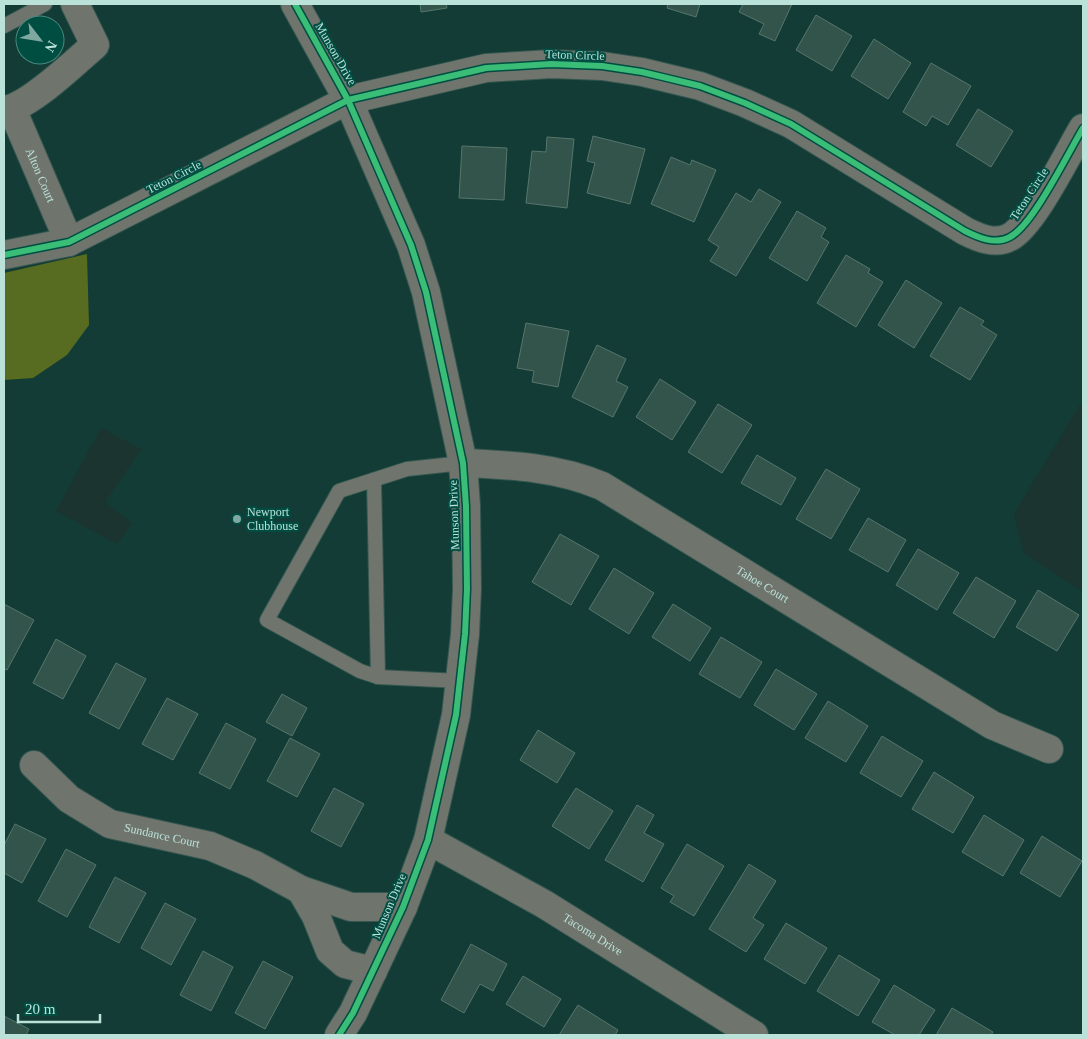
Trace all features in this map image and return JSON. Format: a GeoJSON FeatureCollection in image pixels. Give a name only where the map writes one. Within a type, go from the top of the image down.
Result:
{"type":"FeatureCollection","features":[{"type":"Feature","properties":{"kind":"street","name":"Alton Court"},"geometry":{"type":"LineString","coordinates":[[69,242],[8,109],[50,84],[95,45],[75,4]]}},
{"type":"Feature","properties":{"kind":"street","name":"Munson Drive"},"geometry":{"type":"LineString","coordinates":[[295,4],[348,100],[398,213],[426,292],[463,463],[467,589],[460,680],[446,765],[428,840],[403,907],[353,1013],[339,1035]]}},
{"type":"Feature","properties":{"kind":"street","name":"Teton Circle"},"geometry":{"type":"LineString","coordinates":[[4,255],[69,242],[348,100],[486,68],[551,64],[602,66],[642,72],[700,86],[745,103],[791,124],[965,231],[984,240],[1009,238],[1029,218],[1083,128]]}},
{"type":"Feature","properties":{"kind":"street","name":"Tahoe Court"},"geometry":{"type":"LineString","coordinates":[[463,463],[508,465],[558,471],[602,486],[992,725],[1049,749]]}},
{"type":"Feature","properties":{"kind":"street","name":"Sundance Court"},"geometry":{"type":"LineString","coordinates":[[34,765],[69,799],[110,824],[210,846],[255,866],[300,890],[351,906],[403,907]]}},
{"type":"Feature","properties":{"kind":"street","name":"Tacoma Drive"},"geometry":{"type":"LineString","coordinates":[[428,840],[544,904],[754,1035]]}},
{"type":"Feature","properties":{"kind":"street"},"geometry":{"type":"LineString","coordinates":[[300,890],[316,916],[330,951],[345,964],[372,971]]}},
{"type":"Feature","properties":{"kind":"lane"},"geometry":{"type":"LineString","coordinates":[[4,26],[45,4]]}},
{"type":"Feature","properties":{"kind":"lane"},"geometry":{"type":"LineString","coordinates":[[460,680],[378,677],[360,671],[267,620],[339,491],[407,469],[463,463]]}},
{"type":"Feature","properties":{"kind":"lane"},"geometry":{"type":"LineString","coordinates":[[374,480],[378,677]]}},
{"type":"Feature","properties":{"kind":"green space"},"geometry":{"type":"Polygon","coordinates":[[[87,254],[89,325],[67,355],[33,378],[4,380],[4,273],[87,254]]]}},
{"type":"Feature","properties":{"kind":"water"},"geometry":{"type":"Polygon","coordinates":[[[1083,400],[1083,592],[1024,553],[1014,514],[1083,400]]]}},
{"type":"Feature","properties":{"kind":"water"},"geometry":{"type":"Polygon","coordinates":[[[101,428],[141,449],[105,502],[132,523],[117,544],[56,511],[101,428]]]}},
{"type":"Feature","properties":{"kind":"building"},"geometry":{"type":"Polygon","coordinates":[[[420,4],[446,4],[447,8],[421,12],[420,4]]]}},
{"type":"Feature","properties":{"kind":"building"},"geometry":{"type":"Polygon","coordinates":[[[668,4],[700,4],[696,17],[667,8],[668,4]]]}},
{"type":"Feature","properties":{"kind":"building"},"geometry":{"type":"Polygon","coordinates":[[[743,4],[792,4],[775,41],[759,34],[764,24],[739,12],[743,4]]]}},
{"type":"Feature","properties":{"kind":"building"},"geometry":{"type":"Polygon","coordinates":[[[816,15],[852,36],[832,71],[796,50],[816,15]]]}},
{"type":"Feature","properties":{"kind":"building"},"geometry":{"type":"Polygon","coordinates":[[[874,39],[911,63],[888,99],[851,76],[874,39]]]}},
{"type":"Feature","properties":{"kind":"building"},"geometry":{"type":"Polygon","coordinates":[[[931,63],[971,86],[948,125],[932,116],[926,126],[903,112],[931,63]]]}},
{"type":"Feature","properties":{"kind":"building"},"geometry":{"type":"Polygon","coordinates":[[[978,109],[1013,131],[991,167],[956,145],[978,109]]]}},
{"type":"Feature","properties":{"kind":"building"},"geometry":{"type":"Polygon","coordinates":[[[593,136],[645,149],[630,204],[587,193],[595,163],[587,161],[593,136]]]}},
{"type":"Feature","properties":{"kind":"building"},"geometry":{"type":"Polygon","coordinates":[[[547,137],[574,139],[567,208],[526,203],[532,151],[546,152],[547,137]]]}},
{"type":"Feature","properties":{"kind":"building"},"geometry":{"type":"Polygon","coordinates":[[[462,146],[507,148],[504,200],[459,198],[462,146]]]}},
{"type":"Feature","properties":{"kind":"building"},"geometry":{"type":"Polygon","coordinates":[[[671,157],[690,165],[692,160],[716,170],[694,222],[651,204],[671,157]]]}},
{"type":"Feature","properties":{"kind":"building"},"geometry":{"type":"Polygon","coordinates":[[[759,189],[781,202],[736,276],[710,261],[719,247],[708,240],[736,193],[751,202],[759,189]]]}},
{"type":"Feature","properties":{"kind":"building"},"geometry":{"type":"Polygon","coordinates":[[[797,211],[826,228],[821,237],[829,242],[807,281],[769,258],[797,211]]]}},
{"type":"Feature","properties":{"kind":"building"},"geometry":{"type":"Polygon","coordinates":[[[846,255],[870,269],[868,273],[883,282],[856,327],[817,303],[846,255]]]}},
{"type":"Feature","properties":{"kind":"building"},"geometry":{"type":"Polygon","coordinates":[[[906,280],[942,303],[914,348],[878,325],[906,280]]]}},
{"type":"Feature","properties":{"kind":"building"},"geometry":{"type":"Polygon","coordinates":[[[960,307],[984,321],[981,325],[997,335],[970,380],[930,356],[960,307]]]}},
{"type":"Feature","properties":{"kind":"building"},"geometry":{"type":"Polygon","coordinates":[[[526,323],[569,331],[558,387],[532,382],[534,371],[517,368],[526,323]]]}},
{"type":"Feature","properties":{"kind":"building"},"geometry":{"type":"Polygon","coordinates":[[[597,345],[626,359],[616,381],[628,387],[613,417],[572,397],[597,345]]]}},
{"type":"Feature","properties":{"kind":"building"},"geometry":{"type":"Polygon","coordinates":[[[660,379],[696,402],[672,440],[636,417],[660,379]]]}},
{"type":"Feature","properties":{"kind":"building"},"geometry":{"type":"Polygon","coordinates":[[[718,404],[752,425],[722,473],[688,452],[718,404]]]}},
{"type":"Feature","properties":{"kind":"building"},"geometry":{"type":"Polygon","coordinates":[[[757,455],[796,478],[781,505],[741,483],[757,455]]]}},
{"type":"Feature","properties":{"kind":"building"},"geometry":{"type":"Polygon","coordinates":[[[826,469],[860,489],[831,539],[796,519],[826,469]]]}},
{"type":"Feature","properties":{"kind":"building"},"geometry":{"type":"Polygon","coordinates":[[[868,518],[906,540],[888,572],[849,550],[868,518]]]}},
{"type":"Feature","properties":{"kind":"building"},"geometry":{"type":"Polygon","coordinates":[[[560,534],[599,556],[571,605],[532,582],[560,534]]]}},
{"type":"Feature","properties":{"kind":"building"},"geometry":{"type":"Polygon","coordinates":[[[918,549],[959,573],[937,610],[896,585],[918,549]]]}},
{"type":"Feature","properties":{"kind":"building"},"geometry":{"type":"Polygon","coordinates":[[[614,568],[654,593],[629,634],[589,609],[614,568]]]}},
{"type":"Feature","properties":{"kind":"building"},"geometry":{"type":"Polygon","coordinates":[[[976,577],[1016,601],[994,638],[953,613],[976,577]]]}},
{"type":"Feature","properties":{"kind":"building"},"geometry":{"type":"Polygon","coordinates":[[[1038,590],[1079,615],[1057,651],[1016,627],[1038,590]]]}},
{"type":"Feature","properties":{"kind":"building"},"geometry":{"type":"Polygon","coordinates":[[[4,604],[34,620],[7,670],[4,669],[4,604]]]}},
{"type":"Feature","properties":{"kind":"building"},"geometry":{"type":"Polygon","coordinates":[[[673,604],[711,628],[690,661],[652,637],[673,604]]]}},
{"type":"Feature","properties":{"kind":"building"},"geometry":{"type":"Polygon","coordinates":[[[721,637],[762,662],[740,698],[699,674],[721,637]]]}},
{"type":"Feature","properties":{"kind":"building"},"geometry":{"type":"Polygon","coordinates":[[[56,639],[86,656],[63,699],[33,683],[56,639]]]}},
{"type":"Feature","properties":{"kind":"building"},"geometry":{"type":"Polygon","coordinates":[[[116,663],[146,679],[119,729],[89,713],[116,663]]]}},
{"type":"Feature","properties":{"kind":"building"},"geometry":{"type":"Polygon","coordinates":[[[776,669],[817,694],[794,730],[754,705],[776,669]]]}},
{"type":"Feature","properties":{"kind":"building"},"geometry":{"type":"Polygon","coordinates":[[[282,694],[307,708],[292,736],[266,722],[282,694]]]}},
{"type":"Feature","properties":{"kind":"building"},"geometry":{"type":"Polygon","coordinates":[[[167,698],[198,714],[173,760],[142,744],[167,698]]]}},
{"type":"Feature","properties":{"kind":"building"},"geometry":{"type":"Polygon","coordinates":[[[828,701],[868,726],[846,762],[805,738],[828,701]]]}},
{"type":"Feature","properties":{"kind":"building"},"geometry":{"type":"Polygon","coordinates":[[[226,723],[256,739],[230,789],[199,773],[226,723]]]}},
{"type":"Feature","properties":{"kind":"building"},"geometry":{"type":"Polygon","coordinates":[[[538,730],[575,753],[557,783],[520,760],[538,730]]]}},
{"type":"Feature","properties":{"kind":"building"},"geometry":{"type":"Polygon","coordinates":[[[882,736],[923,761],[901,797],[860,773],[882,736]]]}},
{"type":"Feature","properties":{"kind":"building"},"geometry":{"type":"Polygon","coordinates":[[[290,738],[320,754],[297,797],[267,781],[290,738]]]}},
{"type":"Feature","properties":{"kind":"building"},"geometry":{"type":"Polygon","coordinates":[[[934,772],[974,797],[953,833],[912,809],[934,772]]]}},
{"type":"Feature","properties":{"kind":"building"},"geometry":{"type":"Polygon","coordinates":[[[334,788],[364,804],[341,847],[311,831],[334,788]]]}},
{"type":"Feature","properties":{"kind":"building"},"geometry":{"type":"Polygon","coordinates":[[[576,788],[613,811],[589,849],[552,826],[576,788]]]}},
{"type":"Feature","properties":{"kind":"building"},"geometry":{"type":"Polygon","coordinates":[[[637,805],[654,815],[644,833],[664,844],[643,882],[605,860],[637,805]]]}},
{"type":"Feature","properties":{"kind":"building"},"geometry":{"type":"Polygon","coordinates":[[[984,815],[1024,840],[1003,876],[962,852],[984,815]]]}},
{"type":"Feature","properties":{"kind":"building"},"geometry":{"type":"Polygon","coordinates":[[[15,824],[46,839],[22,883],[4,873],[4,845],[15,824]]]}},
{"type":"Feature","properties":{"kind":"building"},"geometry":{"type":"Polygon","coordinates":[[[1042,836],[1082,861],[1060,897],[1020,873],[1042,836]]]}},
{"type":"Feature","properties":{"kind":"building"},"geometry":{"type":"Polygon","coordinates":[[[687,844],[724,866],[694,916],[670,902],[674,896],[661,888],[687,844]]]}},
{"type":"Feature","properties":{"kind":"building"},"geometry":{"type":"Polygon","coordinates":[[[66,849],[96,865],[67,917],[38,901],[66,849]]]}},
{"type":"Feature","properties":{"kind":"building"},"geometry":{"type":"Polygon","coordinates":[[[749,864],[776,881],[753,918],[764,925],[746,952],[709,929],[749,864]]]}},
{"type":"Feature","properties":{"kind":"building"},"geometry":{"type":"Polygon","coordinates":[[[115,877],[146,893],[119,943],[89,927],[115,877]]]}},
{"type":"Feature","properties":{"kind":"building"},"geometry":{"type":"Polygon","coordinates":[[[165,903],[196,919],[171,965],[141,948],[165,903]]]}},
{"type":"Feature","properties":{"kind":"building"},"geometry":{"type":"Polygon","coordinates":[[[786,923],[827,948],[805,984],[764,959],[786,923]]]}},
{"type":"Feature","properties":{"kind":"building"},"geometry":{"type":"Polygon","coordinates":[[[471,944],[507,964],[493,991],[480,984],[464,1013],[441,1000],[471,944]]]}},
{"type":"Feature","properties":{"kind":"building"},"geometry":{"type":"Polygon","coordinates":[[[203,951],[233,967],[211,1011],[180,995],[203,951]]]}},
{"type":"Feature","properties":{"kind":"building"},"geometry":{"type":"Polygon","coordinates":[[[839,955],[880,980],[858,1016],[817,991],[839,955]]]}},
{"type":"Feature","properties":{"kind":"building"},"geometry":{"type":"Polygon","coordinates":[[[263,961],[293,977],[265,1029],[235,1013],[263,961]]]}},
{"type":"Feature","properties":{"kind":"building"},"geometry":{"type":"Polygon","coordinates":[[[523,976],[561,999],[544,1027],[506,1004],[523,976]]]}},
{"type":"Feature","properties":{"kind":"building"},"geometry":{"type":"Polygon","coordinates":[[[894,985],[935,1010],[919,1035],[895,1035],[872,1022],[894,985]]]}},
{"type":"Feature","properties":{"kind":"building"},"geometry":{"type":"Polygon","coordinates":[[[578,1005],[618,1030],[615,1035],[559,1035],[578,1005]]]}},
{"type":"Feature","properties":{"kind":"building"},"geometry":{"type":"Polygon","coordinates":[[[952,1008],[993,1032],[991,1035],[936,1035],[952,1008]]]}},
{"type":"Feature","properties":{"kind":"building"},"geometry":{"type":"Polygon","coordinates":[[[4,1016],[29,1029],[26,1035],[4,1035],[4,1016]]]}},
{"type":"Feature","properties":{"kind":"cycle path"},"geometry":{"type":"LineString","coordinates":[[295,4],[348,100],[411,245],[426,292],[463,463],[466,506],[467,589],[465,634],[456,715],[428,840],[403,907],[353,1013],[339,1035]]}},
{"type":"Feature","properties":{"kind":"cycle path"},"geometry":{"type":"LineString","coordinates":[[4,255],[69,242],[348,100],[486,68],[551,64],[602,66],[642,72],[700,86],[745,103],[791,124],[965,231],[981,238],[993,240],[1010,237],[1029,218],[1050,187],[1083,128]]}},
{"type":"Feature","properties":{"kind":"place","name":"Newport Clubhouse"},"geometry":{"type":"Point","coordinates":[237,519]}}]}
